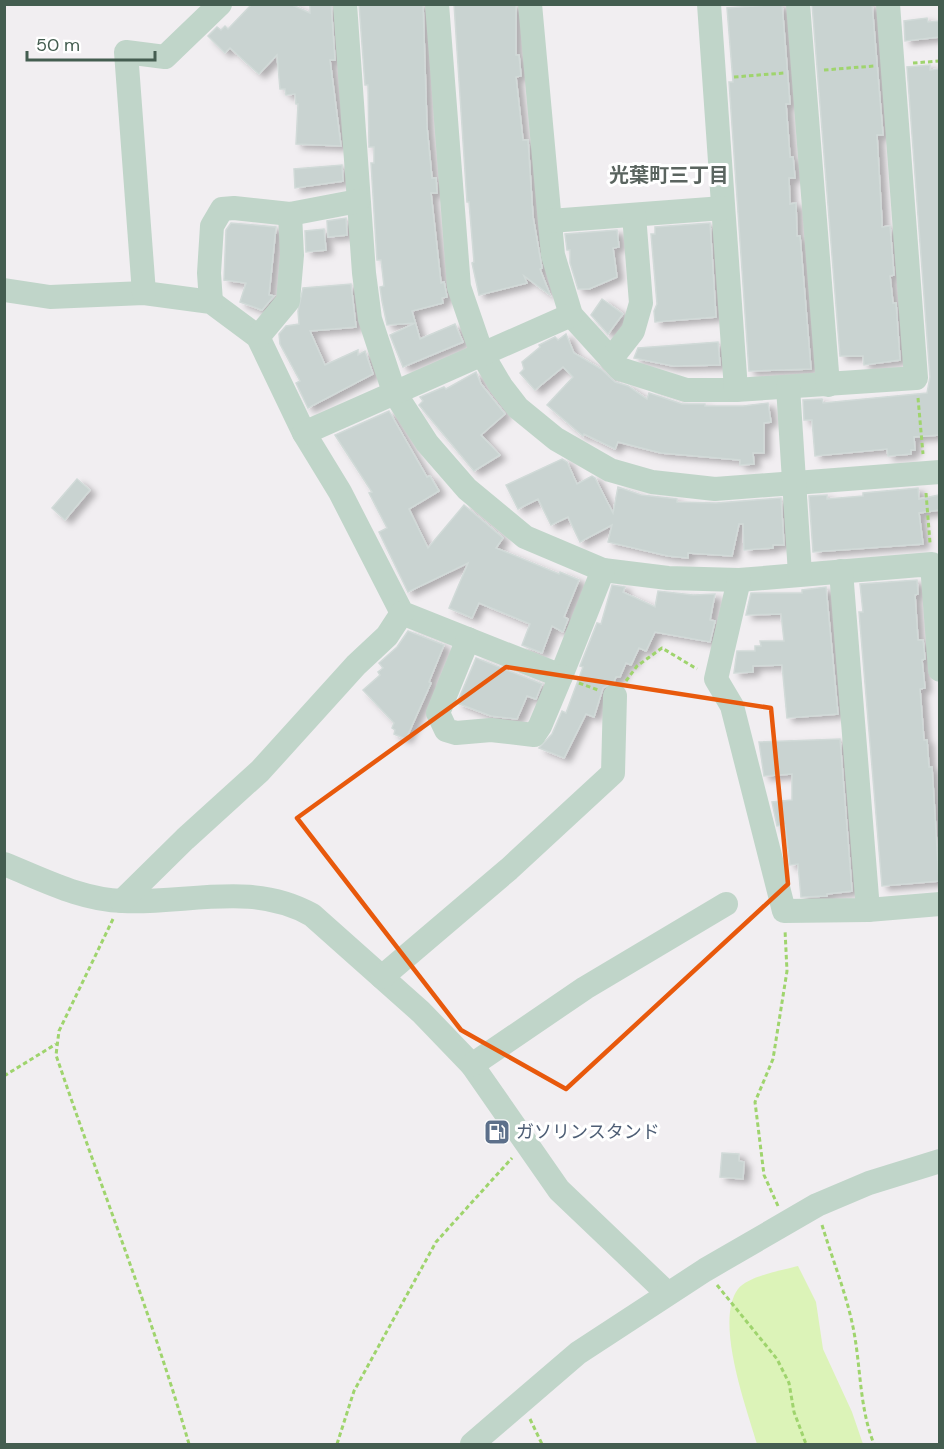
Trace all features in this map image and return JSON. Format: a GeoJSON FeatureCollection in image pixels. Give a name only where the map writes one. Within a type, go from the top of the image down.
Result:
{"type":"FeatureCollection","features":[{"type":"Feature","properties":{"kind":"street"},"geometry":{"type":"LineString","coordinates":[[144,293],[126,52],[165,57],[220,4]]}},
{"type":"Feature","properties":{"kind":"street"},"geometry":{"type":"LineString","coordinates":[[345,4],[358,201],[370,319],[394,392],[427,442],[467,489],[525,537],[603,570],[668,578],[739,580],[932,564],[939,670]]}},
{"type":"Feature","properties":{"kind":"street"},"geometry":{"type":"LineString","coordinates":[[437,4],[459,287],[482,354],[501,386],[518,408],[556,439],[610,470],[652,482],[715,489],[939,472]]}},
{"type":"Feature","properties":{"kind":"street"},"geometry":{"type":"LineString","coordinates":[[530,4],[553,255],[571,315],[620,369],[686,390],[736,390],[916,378],[888,4]]}},
{"type":"Feature","properties":{"kind":"street"},"geometry":{"type":"LineString","coordinates":[[709,4],[736,390]]}},
{"type":"Feature","properties":{"kind":"street"},"geometry":{"type":"LineString","coordinates":[[798,4],[828,385]]}},
{"type":"Feature","properties":{"kind":"street"},"geometry":{"type":"LineString","coordinates":[[212,302],[209,273],[212,226],[222,209],[234,208],[290,214],[358,201]]}},
{"type":"Feature","properties":{"kind":"street"},"geometry":{"type":"LineString","coordinates":[[550,220],[723,208]]}},
{"type":"Feature","properties":{"kind":"street"},"geometry":{"type":"LineString","coordinates":[[258,337],[288,301],[292,255],[290,214]]}},
{"type":"Feature","properties":{"kind":"street"},"geometry":{"type":"LineString","coordinates":[[610,359],[633,331],[641,303],[634,215]]}},
{"type":"Feature","properties":{"kind":"street"},"geometry":{"type":"LineString","coordinates":[[4,290],[50,297],[144,293],[212,302],[258,337],[304,433],[340,492],[402,613],[561,676]]}},
{"type":"Feature","properties":{"kind":"street"},"geometry":{"type":"LineString","coordinates":[[304,433],[571,315]]}},
{"type":"Feature","properties":{"kind":"street"},"geometry":{"type":"LineString","coordinates":[[788,387],[800,574]]}},
{"type":"Feature","properties":{"kind":"street"},"geometry":{"type":"LineString","coordinates":[[468,639],[438,713],[446,730],[456,733],[492,730],[534,735],[561,676],[603,570]]}},
{"type":"Feature","properties":{"kind":"street"},"geometry":{"type":"LineString","coordinates":[[841,571],[868,910]]}},
{"type":"Feature","properties":{"kind":"street"},"geometry":{"type":"LineString","coordinates":[[739,580],[716,679],[732,706],[784,911],[868,910],[939,904]]}},
{"type":"Feature","properties":{"kind":"street"},"geometry":{"type":"LineString","coordinates":[[122,901],[185,839],[260,771],[356,665],[387,636],[402,613]]}},
{"type":"Feature","properties":{"kind":"street"},"geometry":{"type":"LineString","coordinates":[[382,977],[509,869],[613,773],[615,696]]}},
{"type":"Feature","properties":{"kind":"street"},"geometry":{"type":"LineString","coordinates":[[4,864],[83,895],[122,901],[241,896],[292,904],[332,931],[421,1012],[472,1065],[559,1190],[667,1293]]}},
{"type":"Feature","properties":{"kind":"street"},"geometry":{"type":"LineString","coordinates":[[472,1065],[585,988],[726,904]]}},
{"type":"Feature","properties":{"kind":"street"},"geometry":{"type":"LineString","coordinates":[[472,1444],[578,1353],[667,1293],[816,1205],[869,1183],[939,1161]]}},
{"type":"Feature","properties":{"kind":"path"},"geometry":{"type":"LineString","coordinates":[[714,79],[939,61]]}},
{"type":"Feature","properties":{"kind":"path"},"geometry":{"type":"LineString","coordinates":[[662,648],[716,679]]}},
{"type":"Feature","properties":{"kind":"path"},"geometry":{"type":"LineString","coordinates":[[122,901],[72,1003],[56,1044],[60,1066],[118,1236],[160,1346],[189,1444]]}},
{"type":"Feature","properties":{"kind":"path"},"geometry":{"type":"LineString","coordinates":[[784,911],[787,971],[773,1059],[755,1102],[764,1175],[785,1222]]}},
{"type":"Feature","properties":{"kind":"path"},"geometry":{"type":"LineString","coordinates":[[4,1076],[56,1044]]}},
{"type":"Feature","properties":{"kind":"path"},"geometry":{"type":"LineString","coordinates":[[337,1444],[354,1391],[436,1242],[526,1142]]}},
{"type":"Feature","properties":{"kind":"path"},"geometry":{"type":"LineString","coordinates":[[816,1205],[853,1326],[866,1421],[874,1444]]}},
{"type":"Feature","properties":{"kind":"path"},"geometry":{"type":"LineString","coordinates":[[705,1270],[777,1359],[789,1383],[794,1412],[806,1444]]}},
{"type":"Feature","properties":{"kind":"path"},"geometry":{"type":"LineString","coordinates":[[521,1402],[542,1444]]}},
{"type":"Feature","properties":{"kind":"highlighted area"},"geometry":{"type":"Polygon","coordinates":[[[506,667],[771,708],[788,884],[566,1089],[461,1030],[297,818],[506,667]]]}},
{"type":"Feature","properties":{"kind":"green space"},"geometry":{"type":"Polygon","coordinates":[[[798,1266],[816,1302],[823,1349],[852,1412],[863,1444],[757,1444],[740,1388],[731,1343],[729,1322],[732,1303],[738,1289],[749,1280],[798,1266]]]}},
{"type":"Feature","properties":{"kind":"building"},"geometry":{"type":"Polygon","coordinates":[[[252,4],[290,4],[310,13],[310,4],[331,4],[335,60],[330,60],[341,146],[296,144],[298,104],[296,104],[295,94],[286,95],[285,89],[280,89],[277,55],[259,74],[230,48],[225,53],[208,36],[217,27],[221,30],[225,26],[228,29],[252,4]]]}},
{"type":"Feature","properties":{"kind":"building"},"geometry":{"type":"Polygon","coordinates":[[[359,4],[423,4],[427,127],[432,178],[436,178],[437,193],[431,193],[441,283],[444,282],[447,297],[442,298],[443,303],[412,311],[420,339],[455,324],[463,342],[403,367],[390,335],[415,323],[387,325],[382,301],[380,287],[384,286],[381,260],[377,260],[371,163],[374,163],[374,147],[369,147],[368,85],[365,85],[359,4]]]}},
{"type":"Feature","properties":{"kind":"building"},"geometry":{"type":"Polygon","coordinates":[[[454,4],[516,4],[516,55],[519,55],[521,76],[516,77],[523,140],[528,140],[533,217],[542,268],[540,269],[550,295],[524,276],[527,283],[479,295],[472,263],[474,262],[469,202],[467,202],[454,4]]]}},
{"type":"Feature","properties":{"kind":"building"},"geometry":{"type":"Polygon","coordinates":[[[782,4],[790,104],[786,104],[790,157],[793,157],[795,178],[789,178],[790,204],[796,203],[797,236],[800,236],[811,369],[749,371],[729,82],[733,82],[727,8],[782,4]]]}},
{"type":"Feature","properties":{"kind":"building"},"geometry":{"type":"Polygon","coordinates":[[[812,4],[872,4],[883,135],[877,135],[882,227],[890,226],[894,275],[890,276],[893,303],[896,303],[900,360],[864,365],[863,356],[840,356],[812,4]]]}},
{"type":"Feature","properties":{"kind":"building"},"geometry":{"type":"Polygon","coordinates":[[[927,18],[928,22],[939,21],[939,37],[905,41],[904,21],[927,18]]]}},
{"type":"Feature","properties":{"kind":"building"},"geometry":{"type":"Polygon","coordinates":[[[930,65],[930,70],[939,69],[939,435],[914,437],[915,450],[911,450],[911,454],[888,456],[887,449],[815,456],[812,420],[804,420],[803,400],[822,399],[823,403],[927,393],[930,377],[907,67],[930,65]]]}},
{"type":"Feature","properties":{"kind":"building"},"geometry":{"type":"Polygon","coordinates":[[[342,165],[343,181],[295,188],[294,169],[342,165]]]}},
{"type":"Feature","properties":{"kind":"building"},"geometry":{"type":"Polygon","coordinates":[[[346,218],[347,235],[328,237],[327,221],[346,218]]]}},
{"type":"Feature","properties":{"kind":"building"},"geometry":{"type":"Polygon","coordinates":[[[231,223],[276,227],[269,295],[274,296],[262,310],[240,302],[246,283],[224,280],[226,230],[231,223]]]}},
{"type":"Feature","properties":{"kind":"building"},"geometry":{"type":"Polygon","coordinates":[[[710,223],[716,317],[655,322],[654,311],[657,304],[651,234],[655,234],[655,227],[710,223]]]}},
{"type":"Feature","properties":{"kind":"building"},"geometry":{"type":"Polygon","coordinates":[[[324,229],[326,250],[306,252],[305,231],[324,229]]]}},
{"type":"Feature","properties":{"kind":"building"},"geometry":{"type":"Polygon","coordinates":[[[617,230],[619,247],[613,248],[617,277],[589,289],[578,289],[570,263],[570,250],[567,250],[565,234],[617,230]]]}},
{"type":"Feature","properties":{"kind":"building"},"geometry":{"type":"Polygon","coordinates":[[[351,284],[356,327],[310,331],[325,365],[358,350],[358,355],[365,351],[373,374],[308,408],[296,383],[300,381],[280,344],[279,334],[286,326],[299,324],[298,311],[303,288],[351,284]]]}},
{"type":"Feature","properties":{"kind":"building"},"geometry":{"type":"Polygon","coordinates":[[[602,299],[623,314],[608,334],[591,315],[602,299]]]}},
{"type":"Feature","properties":{"kind":"building"},"geometry":{"type":"Polygon","coordinates":[[[566,334],[574,353],[601,369],[615,382],[628,386],[647,399],[649,393],[682,404],[705,404],[705,406],[743,406],[768,403],[771,422],[764,423],[764,453],[753,453],[754,464],[740,465],[740,460],[661,453],[618,442],[615,449],[584,434],[583,436],[547,405],[573,377],[563,367],[535,390],[520,373],[524,369],[522,362],[540,347],[539,345],[555,337],[558,340],[566,334]]]}},
{"type":"Feature","properties":{"kind":"building"},"geometry":{"type":"Polygon","coordinates":[[[718,342],[720,365],[673,366],[634,358],[638,348],[718,342]]]}},
{"type":"Feature","properties":{"kind":"building"},"geometry":{"type":"Polygon","coordinates":[[[476,372],[481,384],[505,414],[481,435],[500,455],[474,471],[419,405],[423,401],[420,397],[444,387],[446,389],[476,372]]]}},
{"type":"Feature","properties":{"kind":"building"},"geometry":{"type":"Polygon","coordinates":[[[389,411],[427,477],[430,476],[439,491],[409,509],[428,548],[464,505],[503,538],[496,548],[579,580],[564,617],[568,619],[563,632],[552,626],[542,653],[522,645],[530,624],[479,603],[472,618],[449,608],[468,563],[408,592],[379,532],[387,528],[369,493],[372,492],[335,435],[389,411]]]}},
{"type":"Feature","properties":{"kind":"building"},"geometry":{"type":"Polygon","coordinates":[[[562,459],[567,462],[577,484],[592,476],[595,478],[613,513],[618,487],[641,495],[677,499],[677,502],[716,503],[781,498],[784,545],[744,550],[743,524],[739,524],[732,556],[688,553],[688,558],[668,556],[608,542],[612,525],[580,542],[568,517],[551,525],[538,499],[518,509],[506,485],[562,459]]]}},
{"type":"Feature","properties":{"kind":"building"},"geometry":{"type":"Polygon","coordinates":[[[77,479],[90,490],[65,520],[52,508],[77,479]]]}},
{"type":"Feature","properties":{"kind":"building"},"geometry":{"type":"Polygon","coordinates":[[[918,488],[919,499],[939,495],[939,510],[919,513],[923,544],[813,552],[809,496],[827,495],[827,499],[918,488]]]}},
{"type":"Feature","properties":{"kind":"building"},"geometry":{"type":"Polygon","coordinates":[[[917,580],[918,594],[915,595],[918,640],[923,640],[925,659],[922,660],[925,688],[920,689],[924,740],[927,740],[929,767],[932,767],[939,881],[882,886],[859,612],[863,612],[860,584],[917,580]]]}},
{"type":"Feature","properties":{"kind":"building"},"geometry":{"type":"Polygon","coordinates":[[[612,585],[625,587],[623,592],[655,607],[658,591],[693,595],[715,594],[710,620],[715,621],[710,642],[655,632],[646,651],[639,648],[631,665],[626,663],[620,677],[616,677],[614,682],[603,688],[594,717],[586,714],[564,758],[539,748],[552,734],[562,711],[566,713],[583,667],[580,666],[597,623],[601,624],[612,585]]]}},
{"type":"Feature","properties":{"kind":"building"},"geometry":{"type":"Polygon","coordinates":[[[826,587],[838,714],[787,718],[782,665],[753,666],[753,672],[734,673],[737,651],[755,651],[755,646],[761,646],[760,641],[784,641],[781,614],[746,615],[751,593],[802,593],[802,590],[826,587]]]}},
{"type":"Feature","properties":{"kind":"building"},"geometry":{"type":"Polygon","coordinates":[[[408,631],[444,645],[429,682],[431,683],[406,739],[394,734],[395,730],[392,728],[394,723],[363,690],[380,675],[378,672],[383,668],[379,663],[397,647],[408,631]]]}},
{"type":"Feature","properties":{"kind":"building"},"geometry":{"type":"Polygon","coordinates":[[[476,658],[542,684],[536,699],[527,696],[517,719],[491,716],[457,703],[476,658]]]}},
{"type":"Feature","properties":{"kind":"building"},"geometry":{"type":"Polygon","coordinates":[[[840,739],[852,891],[827,894],[827,896],[801,897],[798,864],[790,865],[785,825],[777,826],[772,802],[792,800],[792,774],[764,776],[759,742],[840,739]]]}},
{"type":"Feature","properties":{"kind":"building"},"geometry":{"type":"Polygon","coordinates":[[[722,1153],[739,1154],[739,1161],[744,1162],[743,1179],[720,1177],[722,1153]]]}},
{"type":"Feature","properties":{"kind":"place","name":"ガソリンスタンド"},"geometry":{"type":"Point","coordinates":[497,1132]}},
{"type":"Feature","properties":{"kind":"district","name":"光葉町三丁目"},"geometry":{"type":"Point","coordinates":[669,175]}}]}
